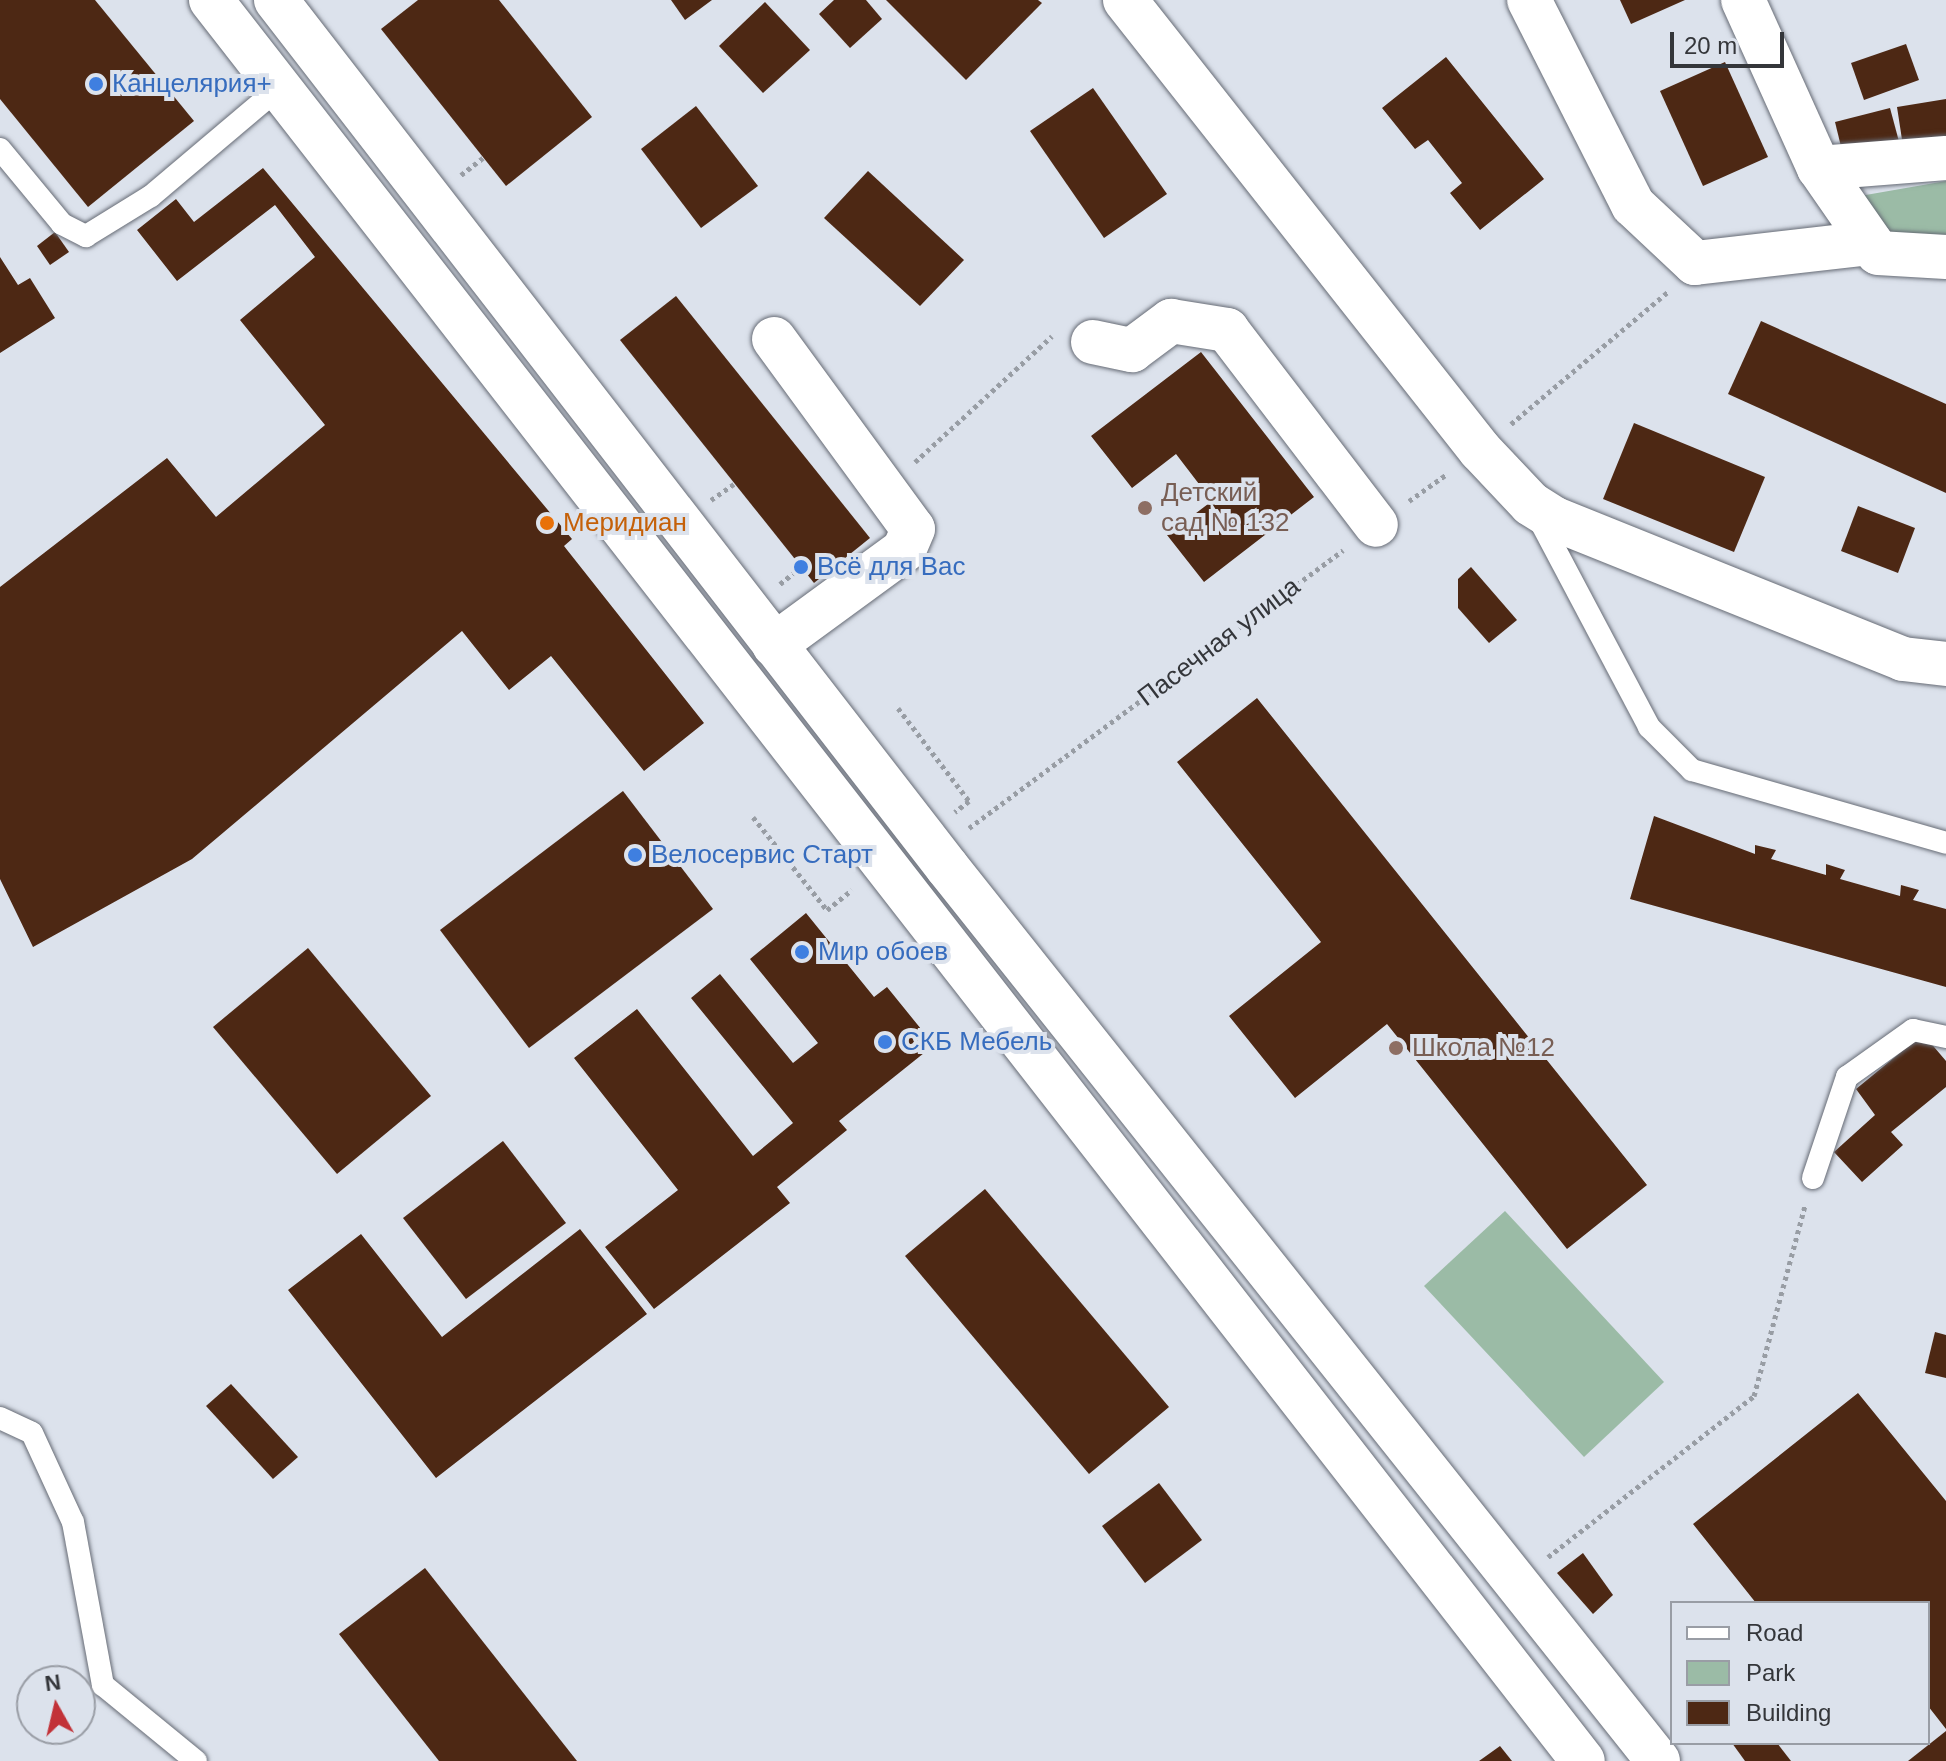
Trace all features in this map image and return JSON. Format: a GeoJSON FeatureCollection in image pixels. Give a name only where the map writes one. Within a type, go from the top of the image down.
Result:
{"type":"FeatureCollection","features":[{"type":"Feature","properties":{"kind":"main road"},"geometry":{"type":"LineString","coordinates":[[211,0],[1583,1761]]}},
{"type":"Feature","properties":{"kind":"main road"},"geometry":{"type":"LineString","coordinates":[[276,0],[774,645],[1658,1761]]}},
{"type":"Feature","properties":{"kind":"main road"},"geometry":{"type":"LineString","coordinates":[[1125,0],[1480,450],[1531,504],[1555,519],[1903,659],[1946,664]]}},
{"type":"Feature","properties":{"kind":"main road"},"geometry":{"type":"LineString","coordinates":[[1529,0],[1633,205],[1695,263],[1871,243]]}},
{"type":"Feature","properties":{"kind":"main road"},"geometry":{"type":"LineString","coordinates":[[1743,0],[1819,168],[1878,253],[1940,266]]}},
{"type":"Feature","properties":{"kind":"main road"},"geometry":{"type":"LineString","coordinates":[[1819,168],[1946,158]]}},
{"type":"Feature","properties":{"kind":"main road"},"geometry":{"type":"LineString","coordinates":[[1076,336],[1132,350],[1171,321],[1227,330],[1376,525]]}},
{"type":"Feature","properties":{"kind":"main road"},"geometry":{"type":"LineString","coordinates":[[774,339],[913,529],[904,550],[774,645]]}},
{"type":"Feature","properties":{"kind":"lane"},"geometry":{"type":"LineString","coordinates":[[0,149],[62,224],[86,236],[151,196],[279,88]]}},
{"type":"Feature","properties":{"kind":"lane"},"geometry":{"type":"LineString","coordinates":[[1531,504],[1649,727],[1692,770],[1946,843]]}},
{"type":"Feature","properties":{"kind":"lane"},"geometry":{"type":"LineString","coordinates":[[1813,1178],[1847,1077],[1913,1030],[1946,1037]]}},
{"type":"Feature","properties":{"kind":"lane"},"geometry":{"type":"LineString","coordinates":[[0,1418],[32,1433],[73,1522],[103,1685],[196,1761]]}},
{"type":"Feature","properties":{"kind":"path"},"geometry":{"type":"LineString","coordinates":[[453,180],[483,158]]}},
{"type":"Feature","properties":{"kind":"path","name":"Пасечная улица"},"geometry":{"type":"LineString","coordinates":[[960,835],[1480,450],[1675,286]]}},
{"type":"Feature","properties":{"kind":"path"},"geometry":{"type":"LineString","coordinates":[[885,490],[1076,336]]}},
{"type":"Feature","properties":{"kind":"path"},"geometry":{"type":"LineString","coordinates":[[704,505],[734,484]]}},
{"type":"Feature","properties":{"kind":"path"},"geometry":{"type":"LineString","coordinates":[[770,591],[801,567]]}},
{"type":"Feature","properties":{"kind":"path"},"geometry":{"type":"LineString","coordinates":[[898,708],[969,801],[947,819]]}},
{"type":"Feature","properties":{"kind":"path"},"geometry":{"type":"LineString","coordinates":[[753,817],[827,910],[860,884]]}},
{"type":"Feature","properties":{"kind":"path"},"geometry":{"type":"LineString","coordinates":[[1535,1567],[1754,1396],[1813,1178]]}},
{"type":"Feature","properties":{"kind":"green space"},"geometry":{"type":"Polygon","coordinates":[[[1946,181],[1946,239],[1888,232],[1860,196],[1946,181]]]}},
{"type":"Feature","properties":{"kind":"green space"},"geometry":{"type":"Polygon","coordinates":[[[1505,1211],[1664,1382],[1584,1457],[1424,1286],[1505,1211]]]}},
{"type":"Feature","properties":{"kind":"building"},"geometry":{"type":"Polygon","coordinates":[[[0,0],[95,0],[194,121],[88,207],[0,99],[0,0]]]}},
{"type":"Feature","properties":{"kind":"building"},"geometry":{"type":"Polygon","coordinates":[[[418,0],[499,0],[592,117],[506,186],[381,29],[418,0]]]}},
{"type":"Feature","properties":{"kind":"building"},"geometry":{"type":"Polygon","coordinates":[[[671,0],[712,0],[685,20],[671,0]]]}},
{"type":"Feature","properties":{"kind":"building"},"geometry":{"type":"Polygon","coordinates":[[[834,0],[866,0],[882,19],[850,48],[819,14],[834,0]]]}},
{"type":"Feature","properties":{"kind":"building"},"geometry":{"type":"Polygon","coordinates":[[[886,0],[1038,0],[1042,3],[966,80],[886,0]]]}},
{"type":"Feature","properties":{"kind":"building"},"geometry":{"type":"Polygon","coordinates":[[[1620,0],[1685,0],[1631,24],[1620,0]]]}},
{"type":"Feature","properties":{"kind":"building"},"geometry":{"type":"Polygon","coordinates":[[[765,2],[810,50],[763,93],[719,46],[765,2]]]}},
{"type":"Feature","properties":{"kind":"building"},"geometry":{"type":"Polygon","coordinates":[[[1906,44],[1919,80],[1864,100],[1851,63],[1906,44]]]}},
{"type":"Feature","properties":{"kind":"building"},"geometry":{"type":"Polygon","coordinates":[[[1446,57],[1544,179],[1480,230],[1450,193],[1462,183],[1428,140],[1415,149],[1382,108],[1446,57]]]}},
{"type":"Feature","properties":{"kind":"building"},"geometry":{"type":"Polygon","coordinates":[[[1725,62],[1768,157],[1703,186],[1660,91],[1725,62]]]}},
{"type":"Feature","properties":{"kind":"building"},"geometry":{"type":"Polygon","coordinates":[[[1093,88],[1167,194],[1104,238],[1030,131],[1093,88]]]}},
{"type":"Feature","properties":{"kind":"building"},"geometry":{"type":"Polygon","coordinates":[[[1946,99],[1946,139],[1903,146],[1897,107],[1946,99]]]}},
{"type":"Feature","properties":{"kind":"building"},"geometry":{"type":"Polygon","coordinates":[[[696,106],[758,186],[701,228],[641,149],[696,106]]]}},
{"type":"Feature","properties":{"kind":"building"},"geometry":{"type":"Polygon","coordinates":[[[1890,108],[1901,149],[1845,163],[1835,122],[1890,108]]]}},
{"type":"Feature","properties":{"kind":"building"},"geometry":{"type":"Polygon","coordinates":[[[263,168],[572,539],[564,546],[704,723],[644,771],[551,656],[509,690],[462,631],[192,859],[33,947],[0,879],[0,587],[167,458],[216,517],[325,425],[240,320],[315,257],[275,205],[177,281],[137,230],[176,199],[194,222],[263,168]]]}},
{"type":"Feature","properties":{"kind":"building"},"geometry":{"type":"Polygon","coordinates":[[[868,171],[964,260],[920,306],[824,218],[868,171]]]}},
{"type":"Feature","properties":{"kind":"building"},"geometry":{"type":"Polygon","coordinates":[[[55,232],[69,252],[50,265],[37,246],[55,232]]]}},
{"type":"Feature","properties":{"kind":"building"},"geometry":{"type":"Polygon","coordinates":[[[0,257],[18,285],[30,278],[55,318],[0,353],[0,257]]]}},
{"type":"Feature","properties":{"kind":"building"},"geometry":{"type":"Polygon","coordinates":[[[676,296],[870,538],[814,583],[620,340],[676,296]]]}},
{"type":"Feature","properties":{"kind":"building"},"geometry":{"type":"Polygon","coordinates":[[[1761,321],[1946,404],[1946,493],[1728,394],[1761,321]]]}},
{"type":"Feature","properties":{"kind":"building"},"geometry":{"type":"Polygon","coordinates":[[[1201,352],[1314,497],[1204,582],[1167,535],[1212,501],[1176,454],[1132,488],[1091,436],[1201,352]]]}},
{"type":"Feature","properties":{"kind":"building"},"geometry":{"type":"Polygon","coordinates":[[[1634,423],[1765,477],[1734,552],[1603,499],[1634,423]]]}},
{"type":"Feature","properties":{"kind":"building"},"geometry":{"type":"Polygon","coordinates":[[[1858,506],[1915,528],[1898,573],[1841,551],[1858,506]]]}},
{"type":"Feature","properties":{"kind":"building"},"geometry":{"type":"Polygon","coordinates":[[[1471,567],[1517,620],[1489,643],[1458,608],[1458,579],[1471,567]]]}},
{"type":"Feature","properties":{"kind":"building"},"geometry":{"type":"Polygon","coordinates":[[[1257,698],[1647,1185],[1567,1249],[1387,1024],[1295,1098],[1229,1016],[1321,942],[1177,762],[1257,698]]]}},
{"type":"Feature","properties":{"kind":"building"},"geometry":{"type":"Polygon","coordinates":[[[623,791],[713,909],[529,1048],[440,930],[623,791]]]}},
{"type":"Feature","properties":{"kind":"building"},"geometry":{"type":"Polygon","coordinates":[[[1654,816],[1755,854],[1755,845],[1776,850],[1771,859],[1826,875],[1826,864],[1845,870],[1840,879],[1900,896],[1901,885],[1919,890],[1913,900],[1946,909],[1946,987],[1630,899],[1654,816]]]}},
{"type":"Feature","properties":{"kind":"building"},"geometry":{"type":"Polygon","coordinates":[[[806,913],[874,997],[887,987],[934,1045],[839,1121],[847,1130],[777,1187],[790,1203],[654,1309],[605,1247],[678,1190],[574,1058],[637,1009],[753,1156],[793,1123],[691,998],[720,974],[793,1063],[818,1043],[750,959],[806,913]]]}},
{"type":"Feature","properties":{"kind":"building"},"geometry":{"type":"Polygon","coordinates":[[[308,948],[431,1096],[337,1174],[213,1027],[308,948]]]}},
{"type":"Feature","properties":{"kind":"building"},"geometry":{"type":"Polygon","coordinates":[[[1923,1034],[1946,1061],[1946,1087],[1891,1132],[1903,1145],[1862,1182],[1834,1152],[1875,1115],[1856,1089],[1923,1034]]]}},
{"type":"Feature","properties":{"kind":"building"},"geometry":{"type":"Polygon","coordinates":[[[503,1141],[566,1223],[466,1299],[403,1218],[503,1141]]]}},
{"type":"Feature","properties":{"kind":"building"},"geometry":{"type":"Polygon","coordinates":[[[985,1189],[1169,1407],[1089,1474],[905,1256],[985,1189]]]}},
{"type":"Feature","properties":{"kind":"building"},"geometry":{"type":"Polygon","coordinates":[[[580,1229],[647,1314],[436,1478],[288,1290],[361,1234],[442,1337],[580,1229]]]}},
{"type":"Feature","properties":{"kind":"building"},"geometry":{"type":"Polygon","coordinates":[[[1935,1332],[1946,1335],[1946,1378],[1925,1373],[1935,1332]]]}},
{"type":"Feature","properties":{"kind":"building"},"geometry":{"type":"Polygon","coordinates":[[[231,1384],[298,1457],[273,1479],[206,1406],[231,1384]]]}},
{"type":"Feature","properties":{"kind":"building"},"geometry":{"type":"Polygon","coordinates":[[[1858,1393],[1946,1501],[1946,1729],[1930,1709],[1930,1601],[1754,1601],[1693,1524],[1858,1393]]]}},
{"type":"Feature","properties":{"kind":"building"},"geometry":{"type":"Polygon","coordinates":[[[1159,1483],[1202,1540],[1145,1583],[1102,1526],[1159,1483]]]}},
{"type":"Feature","properties":{"kind":"building"},"geometry":{"type":"Polygon","coordinates":[[[1583,1553],[1613,1595],[1593,1614],[1557,1573],[1583,1553]]]}},
{"type":"Feature","properties":{"kind":"building"},"geometry":{"type":"Polygon","coordinates":[[[425,1568],[577,1761],[439,1761],[339,1634],[425,1568]]]}},
{"type":"Feature","properties":{"kind":"building"},"geometry":{"type":"Polygon","coordinates":[[[1946,1731],[1946,1761],[1908,1761],[1930,1745],[1946,1731]]]}},
{"type":"Feature","properties":{"kind":"building"},"geometry":{"type":"Polygon","coordinates":[[[1733,1745],[1779,1745],[1791,1761],[1745,1761],[1733,1745]]]}},
{"type":"Feature","properties":{"kind":"building"},"geometry":{"type":"Polygon","coordinates":[[[1500,1746],[1512,1761],[1479,1761],[1500,1746]]]}},
{"type":"Feature","properties":{"kind":"place","name":"Канцелярия+"},"geometry":{"type":"Point","coordinates":[96,84]}},
{"type":"Feature","properties":{"kind":"place","name":"Детский сад № 132"},"geometry":{"type":"Point","coordinates":[1145,508]}},
{"type":"Feature","properties":{"kind":"place","name":"Меридиан"},"geometry":{"type":"Point","coordinates":[547,523]}},
{"type":"Feature","properties":{"kind":"place","name":"Всё для Вас"},"geometry":{"type":"Point","coordinates":[801,567]}},
{"type":"Feature","properties":{"kind":"place","name":"Велосервис Старт"},"geometry":{"type":"Point","coordinates":[635,855]}},
{"type":"Feature","properties":{"kind":"place","name":"Мир обоев"},"geometry":{"type":"Point","coordinates":[802,952]}},
{"type":"Feature","properties":{"kind":"place","name":"СКБ Мебель"},"geometry":{"type":"Point","coordinates":[885,1042]}},
{"type":"Feature","properties":{"kind":"place","name":"Школа №12"},"geometry":{"type":"Point","coordinates":[1396,1048]}}]}
